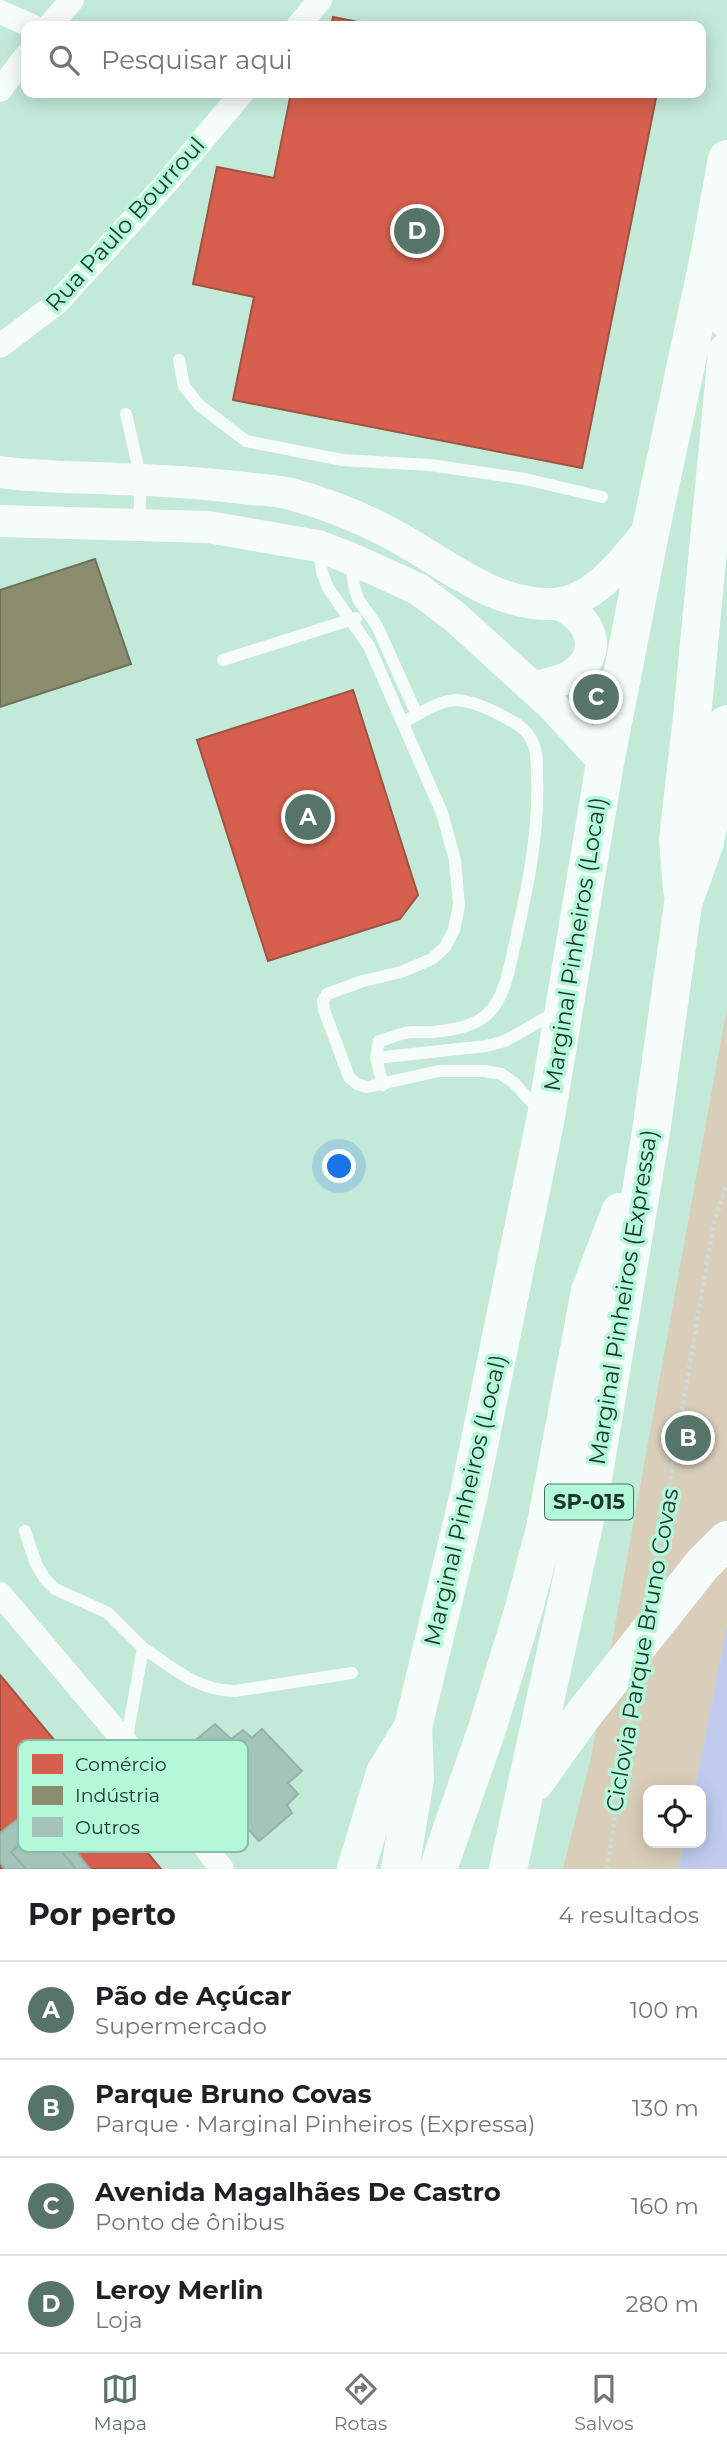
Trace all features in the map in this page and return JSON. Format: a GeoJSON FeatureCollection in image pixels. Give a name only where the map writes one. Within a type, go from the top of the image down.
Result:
{"type":"FeatureCollection","features":[{"type":"Feature","properties":{"kind":"highway","name":"Marginal Pinheiros (Local)"},"geometry":{"type":"LineString","coordinates":[[413,1727],[469,1494],[546,1117],[605,763],[727,159]]}},
{"type":"Feature","properties":{"kind":"highway"},"geometry":{"type":"LineString","coordinates":[[709,257],[727,319]]}},
{"type":"Feature","properties":{"kind":"highway"},"geometry":{"type":"LineString","coordinates":[[683,904],[678,840],[727,352]]}},
{"type":"Feature","properties":{"kind":"highway","name":"Marginal Pinheiros (Expressa)"},"geometry":{"type":"LineString","coordinates":[[508,1869],[590,1497],[651,1132],[683,904],[705,842],[727,724]]}},
{"type":"Feature","properties":{"kind":"highway"},"geometry":{"type":"LineString","coordinates":[[438,1869],[487,1729],[545,1529],[590,1291],[651,1132]]}},
{"type":"Feature","properties":{"kind":"highway"},"geometry":{"type":"LineString","coordinates":[[487,1869],[530,1788],[583,1715],[702,1565],[727,1540]]}},
{"type":"Feature","properties":{"kind":"highway"},"geometry":{"type":"LineString","coordinates":[[356,1869],[385,1773],[413,1727]]}},
{"type":"Feature","properties":{"kind":"highway"},"geometry":{"type":"LineString","coordinates":[[400,1869],[415,1779],[413,1727]]}},
{"type":"Feature","properties":{"kind":"street"},"geometry":{"type":"LineString","coordinates":[[53,21],[72,0]]}},
{"type":"Feature","properties":{"kind":"street"},"geometry":{"type":"LineString","coordinates":[[302,21],[320,0]]}},
{"type":"Feature","properties":{"kind":"street"},"geometry":{"type":"LineString","coordinates":[[0,12],[21,21]]}},
{"type":"Feature","properties":{"kind":"street"},"geometry":{"type":"LineString","coordinates":[[0,90],[21,63]]}},
{"type":"Feature","properties":{"kind":"street","name":"Rua Paulo Bourroul"},"geometry":{"type":"LineString","coordinates":[[0,346],[57,303],[168,181],[238,98]]}},
{"type":"Feature","properties":{"kind":"street"},"geometry":{"type":"LineString","coordinates":[[0,472],[141,479],[289,494],[337,510],[390,533],[469,580],[509,597],[536,604],[557,604],[572,600],[596,587],[618,567],[651,528]]}},
{"type":"Feature","properties":{"kind":"street"},"geometry":{"type":"LineString","coordinates":[[0,521],[208,527],[318,546],[352,559],[418,589],[454,616],[571,723],[605,763]]}},
{"type":"Feature","properties":{"kind":"street"},"geometry":{"type":"LineString","coordinates":[[533,688],[569,677],[583,666],[589,654],[589,632],[585,622],[573,611],[557,604]]}},
{"type":"Feature","properties":{"kind":"street"},"geometry":{"type":"LineString","coordinates":[[0,1594],[123,1740]]}},
{"type":"Feature","properties":{"kind":"street"},"geometry":{"type":"LineString","coordinates":[[209,1852],[222,1869]]}},
{"type":"Feature","properties":{"kind":"lane"},"geometry":{"type":"LineString","coordinates":[[179,360],[184,386],[199,405],[246,441],[342,460],[430,465],[525,479],[602,498]]}},
{"type":"Feature","properties":{"kind":"lane"},"geometry":{"type":"LineString","coordinates":[[126,414],[141,479],[139,524]]}},
{"type":"Feature","properties":{"kind":"lane"},"geometry":{"type":"LineString","coordinates":[[318,546],[322,572],[328,588],[369,646],[442,813],[455,860],[458,905],[454,930],[445,947],[432,960],[327,994],[323,1001],[349,1077],[357,1084],[367,1087],[439,1071],[485,1071],[501,1074],[513,1082],[546,1117]]}},
{"type":"Feature","properties":{"kind":"lane"},"geometry":{"type":"LineString","coordinates":[[352,559],[358,599],[377,625],[417,715]]}},
{"type":"Feature","properties":{"kind":"lane"},"geometry":{"type":"LineString","coordinates":[[223,660],[368,613]]}},
{"type":"Feature","properties":{"kind":"lane"},"geometry":{"type":"LineString","coordinates":[[383,1085],[376,1058],[379,1041],[407,1033],[431,1032],[475,1024],[486,1018],[506,988],[537,816],[536,757],[533,743],[524,727],[475,703],[457,698],[433,705],[403,722]]}},
{"type":"Feature","properties":{"kind":"lane"},"geometry":{"type":"LineString","coordinates":[[376,1058],[486,1046],[505,1041],[564,1007]]}},
{"type":"Feature","properties":{"kind":"lane"},"geometry":{"type":"LineString","coordinates":[[25,1531],[36,1564],[55,1590],[108,1613],[143,1648],[201,1686],[235,1691],[352,1673]]}},
{"type":"Feature","properties":{"kind":"lane"},"geometry":{"type":"LineString","coordinates":[[127,1740],[143,1648]]}},
{"type":"Feature","properties":{"kind":"path","name":"Ciclovia Parque Bruno Covas"},"geometry":{"type":"LineString","coordinates":[[652,1588],[714,1222],[727,1185]]}},
{"type":"Feature","properties":{"kind":"path","name":"Ciclovia Parque Bruno Covas"},"geometry":{"type":"LineString","coordinates":[[607,1869],[633,1697]]}},
{"type":"Feature","properties":{"kind":"shaded area"},"geometry":{"type":"Polygon","coordinates":[[[727,1007],[727,1625],[696,1785],[643,1785],[643,1848],[683,1848],[678,1869],[563,1869],[591,1758],[727,1007]]]}},
{"type":"Feature","properties":{"kind":"water"},"geometry":{"type":"Polygon","coordinates":[[[727,1625],[727,1869],[678,1869],[683,1848],[706,1848],[706,1785],[696,1785],[727,1625]]]}},
{"type":"Feature","properties":{"kind":"building: Comércio"},"geometry":{"type":"Polygon","coordinates":[[[333,17],[353,21],[332,21],[333,17]]]}},
{"type":"Feature","properties":{"kind":"building: Comércio"},"geometry":{"type":"Polygon","coordinates":[[[290,98],[656,98],[582,468],[233,400],[254,297],[193,284],[217,167],[274,178],[290,98]]]}},
{"type":"Feature","properties":{"kind":"building: Comércio"},"geometry":{"type":"Polygon","coordinates":[[[353,690],[418,895],[400,919],[268,961],[197,740],[353,690]]]}},
{"type":"Feature","properties":{"kind":"building: Comércio"},"geometry":{"type":"Polygon","coordinates":[[[0,1675],[54,1740],[18,1740],[18,1852],[147,1852],[161,1869],[0,1869],[0,1675]]]}},
{"type":"Feature","properties":{"kind":"building: Indústria"},"geometry":{"type":"Polygon","coordinates":[[[95,559],[131,664],[0,707],[0,590],[95,559]]]}},
{"type":"Feature","properties":{"kind":"building: Outros"},"geometry":{"type":"Polygon","coordinates":[[[215,1724],[231,1739],[243,1730],[252,1738],[262,1729],[302,1771],[288,1783],[298,1794],[287,1805],[292,1813],[259,1841],[248,1829],[248,1740],[196,1740],[215,1724]]]}},
{"type":"Feature","properties":{"kind":"building: Outros"},"geometry":{"type":"Polygon","coordinates":[[[18,1819],[18,1852],[77,1852],[90,1869],[5,1869],[0,1863],[0,1833],[18,1819]]]}},
{"type":"Feature","properties":{"kind":"building: Outros"},"geometry":{"type":"Polygon","coordinates":[[[18,1846],[18,1852],[62,1852],[76,1869],[26,1869],[11,1852],[18,1846]]]}},
{"type":"Feature","properties":{"kind":"place","name":"Leroy Merlin"},"geometry":{"type":"Point","coordinates":[417,231]}},
{"type":"Feature","properties":{"kind":"place","name":"Avenida Magalhães De Castro"},"geometry":{"type":"Point","coordinates":[596,697]}},
{"type":"Feature","properties":{"kind":"place","name":"Pão de Açúcar"},"geometry":{"type":"Point","coordinates":[308,817]}},
{"type":"Feature","properties":{"kind":"place","name":"Parque Bruno Covas"},"geometry":{"type":"Point","coordinates":[688,1438]}}]}
